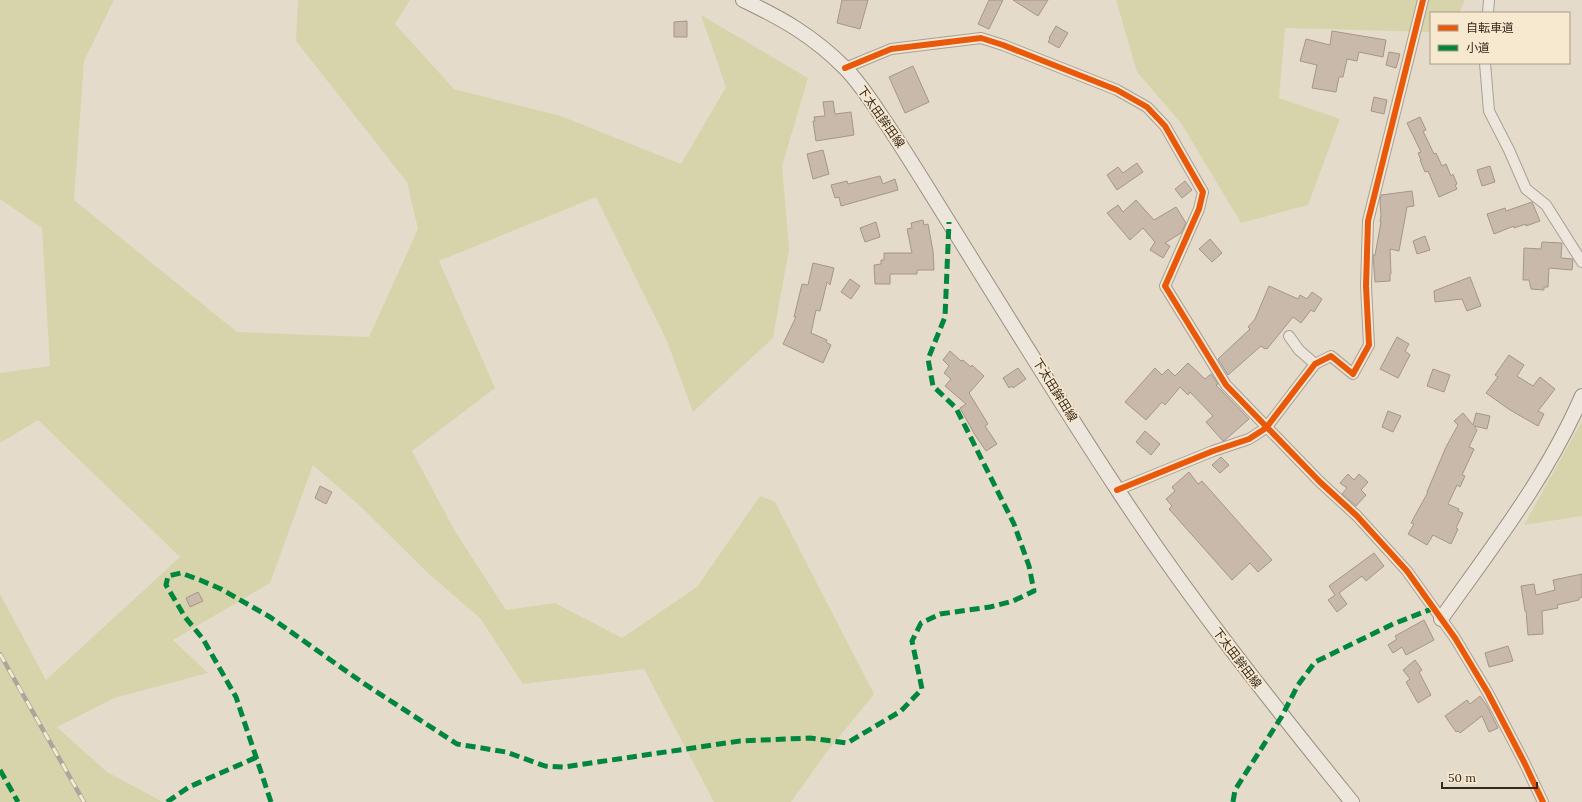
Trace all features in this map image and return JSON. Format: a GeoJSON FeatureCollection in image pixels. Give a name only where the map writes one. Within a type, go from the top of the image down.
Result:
{"type":"FeatureCollection","features":[{"type":"Feature","properties":{"kind":"main road","name":"下太田鉾田線"},"geometry":{"type":"LineString","coordinates":[[743,0],[784,20],[804,33],[827,51],[845,68],[867,95],[908,156],[1118,490],[1167,563],[1231,651],[1352,802]]}},
{"type":"Feature","properties":{"kind":"main road"},"geometry":{"type":"LineString","coordinates":[[1441,618],[1531,492],[1573,416],[1582,396]]}},
{"type":"Feature","properties":{"kind":"street"},"geometry":{"type":"LineString","coordinates":[[1118,490],[1213,451],[1249,439],[1266,428],[1315,364],[1331,356],[1353,374],[1369,344],[1366,286],[1368,221],[1423,0]]}},
{"type":"Feature","properties":{"kind":"street"},"geometry":{"type":"LineString","coordinates":[[1488,12],[1489,0]]}},
{"type":"Feature","properties":{"kind":"street"},"geometry":{"type":"LineString","coordinates":[[845,68],[891,49],[981,38],[1117,90],[1147,106],[1164,126],[1202,192],[1199,209],[1165,286],[1226,385],[1266,428],[1320,482],[1357,516],[1389,549],[1407,571],[1455,638],[1488,693],[1543,802]]}},
{"type":"Feature","properties":{"kind":"street"},"geometry":{"type":"LineString","coordinates":[[1485,64],[1489,111],[1509,150],[1526,189],[1546,205],[1582,262]]}},
{"type":"Feature","properties":{"kind":"street"},"geometry":{"type":"LineString","coordinates":[[1289,336],[1299,350],[1315,364]]}},
{"type":"Feature","properties":{"kind":"shaded area"},"geometry":{"type":"Polygon","coordinates":[[[0,0],[114,0],[84,61],[74,200],[237,332],[369,337],[418,229],[407,182],[296,41],[298,0],[410,0],[395,24],[454,89],[561,116],[681,164],[726,87],[701,15],[808,78],[782,166],[789,249],[773,338],[693,412],[667,341],[596,197],[439,261],[495,388],[412,451],[456,533],[506,610],[555,603],[622,638],[697,587],[760,496],[775,502],[874,694],[826,753],[791,802],[714,802],[644,669],[523,684],[480,618],[430,575],[361,507],[313,465],[270,583],[173,640],[208,673],[114,698],[57,727],[107,772],[163,802],[0,802],[0,594],[46,680],[180,557],[38,420],[0,443],[0,373],[50,366],[42,228],[0,199],[0,0]]]}},
{"type":"Feature","properties":{"kind":"shaded area"},"geometry":{"type":"Polygon","coordinates":[[[1116,0],[1465,0],[1459,12],[1430,12],[1430,32],[1285,28],[1279,98],[1340,119],[1308,205],[1241,223],[1181,123],[1137,72],[1116,0]]]}},
{"type":"Feature","properties":{"kind":"shaded area"},"geometry":{"type":"Polygon","coordinates":[[[1582,421],[1582,516],[1524,525],[1582,421]]]}},
{"type":"Feature","properties":{"kind":"building"},"geometry":{"type":"Polygon","coordinates":[[[842,0],[868,0],[860,29],[837,23],[842,0]]]}},
{"type":"Feature","properties":{"kind":"building"},"geometry":{"type":"Polygon","coordinates":[[[989,0],[1003,0],[989,29],[978,24],[989,0]]]}},
{"type":"Feature","properties":{"kind":"building"},"geometry":{"type":"Polygon","coordinates":[[[1013,0],[1048,0],[1038,16],[1013,0]]]}},
{"type":"Feature","properties":{"kind":"building"},"geometry":{"type":"Polygon","coordinates":[[[687,21],[687,37],[674,37],[674,22],[687,21]]]}},
{"type":"Feature","properties":{"kind":"building"},"geometry":{"type":"Polygon","coordinates":[[[1056,26],[1068,33],[1059,48],[1048,42],[1056,26]]]}},
{"type":"Feature","properties":{"kind":"building"},"geometry":{"type":"Polygon","coordinates":[[[1332,31],[1386,40],[1383,57],[1359,52],[1357,61],[1347,59],[1343,77],[1339,77],[1336,92],[1312,88],[1317,65],[1300,61],[1306,39],[1330,45],[1332,31]]]}},
{"type":"Feature","properties":{"kind":"building"},"geometry":{"type":"Polygon","coordinates":[[[1389,52],[1400,54],[1396,68],[1386,65],[1389,52]]]}},
{"type":"Feature","properties":{"kind":"building"},"geometry":{"type":"Polygon","coordinates":[[[913,66],[929,102],[905,113],[889,77],[913,66]]]}},
{"type":"Feature","properties":{"kind":"building"},"geometry":{"type":"Polygon","coordinates":[[[1374,97],[1387,100],[1384,114],[1371,111],[1374,97]]]}},
{"type":"Feature","properties":{"kind":"building"},"geometry":{"type":"Polygon","coordinates":[[[833,101],[835,114],[851,112],[854,135],[816,141],[813,121],[815,121],[814,117],[825,116],[823,102],[833,101]]]}},
{"type":"Feature","properties":{"kind":"building"},"geometry":{"type":"Polygon","coordinates":[[[1420,117],[1426,130],[1423,131],[1434,154],[1436,153],[1442,166],[1446,164],[1451,176],[1453,174],[1457,184],[1455,185],[1457,189],[1439,197],[1428,171],[1425,172],[1418,153],[1421,152],[1407,123],[1420,117]]]}},
{"type":"Feature","properties":{"kind":"building"},"geometry":{"type":"Polygon","coordinates":[[[823,150],[829,174],[813,179],[807,154],[823,150]]]}},
{"type":"Feature","properties":{"kind":"building"},"geometry":{"type":"Polygon","coordinates":[[[1137,163],[1143,172],[1117,190],[1107,175],[1118,167],[1123,173],[1137,163]]]}},
{"type":"Feature","properties":{"kind":"building"},"geometry":{"type":"Polygon","coordinates":[[[1490,166],[1495,182],[1482,186],[1477,170],[1490,166]]]}},
{"type":"Feature","properties":{"kind":"building"},"geometry":{"type":"Polygon","coordinates":[[[880,176],[883,184],[895,179],[898,190],[841,206],[839,197],[835,198],[831,185],[847,181],[848,184],[880,176]]]}},
{"type":"Feature","properties":{"kind":"building"},"geometry":{"type":"Polygon","coordinates":[[[1185,181],[1192,190],[1182,198],[1175,189],[1185,181]]]}},
{"type":"Feature","properties":{"kind":"building"},"geometry":{"type":"Polygon","coordinates":[[[1412,191],[1414,206],[1407,207],[1399,251],[1390,249],[1390,281],[1375,282],[1373,255],[1375,255],[1381,222],[1381,195],[1412,191]]]}},
{"type":"Feature","properties":{"kind":"building"},"geometry":{"type":"Polygon","coordinates":[[[1136,200],[1154,220],[1176,207],[1186,223],[1181,233],[1165,243],[1170,246],[1163,258],[1150,250],[1155,242],[1143,228],[1130,240],[1107,213],[1118,205],[1123,212],[1136,200]]]}},
{"type":"Feature","properties":{"kind":"building"},"geometry":{"type":"Polygon","coordinates":[[[1532,202],[1540,221],[1526,226],[1526,224],[1514,228],[1514,226],[1494,234],[1487,214],[1505,208],[1506,211],[1532,202]]]}},
{"type":"Feature","properties":{"kind":"building"},"geometry":{"type":"Polygon","coordinates":[[[923,220],[924,225],[928,224],[933,251],[934,270],[917,270],[917,274],[890,274],[890,284],[875,284],[874,265],[881,264],[881,260],[884,260],[884,253],[912,253],[907,229],[912,228],[911,223],[923,220]]]}},
{"type":"Feature","properties":{"kind":"building"},"geometry":{"type":"Polygon","coordinates":[[[876,222],[880,237],[865,242],[860,228],[876,222]]]}},
{"type":"Feature","properties":{"kind":"building"},"geometry":{"type":"Polygon","coordinates":[[[1425,236],[1430,250],[1417,254],[1413,241],[1425,236]]]}},
{"type":"Feature","properties":{"kind":"building"},"geometry":{"type":"Polygon","coordinates":[[[1210,239],[1222,253],[1212,262],[1199,249],[1210,239]]]}},
{"type":"Feature","properties":{"kind":"building"},"geometry":{"type":"Polygon","coordinates":[[[1542,242],[1562,243],[1561,258],[1573,259],[1572,270],[1549,268],[1548,287],[1544,287],[1544,290],[1531,289],[1529,280],[1523,280],[1524,248],[1541,249],[1542,242]]]}},
{"type":"Feature","properties":{"kind":"building"},"geometry":{"type":"Polygon","coordinates":[[[813,263],[834,268],[830,285],[827,282],[820,311],[816,310],[811,333],[827,340],[826,342],[831,345],[823,363],[783,344],[796,317],[794,317],[802,284],[808,285],[813,263]]]}},
{"type":"Feature","properties":{"kind":"building"},"geometry":{"type":"Polygon","coordinates":[[[1470,277],[1481,306],[1467,311],[1462,299],[1435,302],[1434,291],[1470,277]]]}},
{"type":"Feature","properties":{"kind":"building"},"geometry":{"type":"Polygon","coordinates":[[[850,279],[860,286],[851,299],[841,292],[850,279]]]}},
{"type":"Feature","properties":{"kind":"building"},"geometry":{"type":"Polygon","coordinates":[[[1269,286],[1298,299],[1300,295],[1307,299],[1312,292],[1322,299],[1314,312],[1311,310],[1301,323],[1293,317],[1267,349],[1261,346],[1228,375],[1218,359],[1250,329],[1248,327],[1255,319],[1269,286]]]}},
{"type":"Feature","properties":{"kind":"building"},"geometry":{"type":"Polygon","coordinates":[[[1397,337],[1409,344],[1405,351],[1410,355],[1398,378],[1380,369],[1397,337]]]}},
{"type":"Feature","properties":{"kind":"building"},"geometry":{"type":"Polygon","coordinates":[[[950,351],[961,361],[963,360],[971,367],[972,365],[984,376],[969,393],[988,424],[985,426],[997,444],[986,451],[960,408],[966,404],[945,386],[951,379],[944,373],[949,366],[943,360],[950,351]]]}},
{"type":"Feature","properties":{"kind":"building"},"geometry":{"type":"Polygon","coordinates":[[[1509,355],[1524,365],[1517,376],[1533,386],[1540,377],[1555,389],[1538,411],[1544,414],[1538,426],[1510,410],[1486,393],[1498,377],[1495,375],[1509,355]]]}},
{"type":"Feature","properties":{"kind":"building"},"geometry":{"type":"Polygon","coordinates":[[[1188,363],[1205,379],[1211,374],[1218,384],[1216,385],[1249,419],[1223,441],[1206,422],[1213,416],[1190,392],[1188,395],[1180,387],[1165,405],[1162,402],[1146,420],[1125,402],[1155,368],[1162,375],[1168,369],[1175,376],[1188,363]]]}},
{"type":"Feature","properties":{"kind":"building"},"geometry":{"type":"Polygon","coordinates":[[[1018,368],[1026,379],[1013,388],[1012,386],[1009,388],[1003,378],[1018,368]]]}},
{"type":"Feature","properties":{"kind":"building"},"geometry":{"type":"Polygon","coordinates":[[[1433,369],[1450,375],[1444,392],[1427,386],[1433,369]]]}},
{"type":"Feature","properties":{"kind":"building"},"geometry":{"type":"Polygon","coordinates":[[[1388,411],[1401,416],[1393,432],[1382,427],[1388,411]]]}},
{"type":"Feature","properties":{"kind":"building"},"geometry":{"type":"Polygon","coordinates":[[[1463,413],[1473,425],[1476,413],[1490,416],[1487,429],[1474,426],[1477,430],[1469,447],[1474,449],[1462,475],[1465,476],[1460,487],[1457,485],[1448,504],[1459,509],[1458,511],[1463,513],[1451,544],[1433,535],[1427,545],[1408,534],[1414,524],[1411,523],[1428,492],[1446,447],[1458,425],[1454,421],[1463,413]]]}},
{"type":"Feature","properties":{"kind":"building"},"geometry":{"type":"Polygon","coordinates":[[[1145,431],[1160,444],[1151,455],[1136,442],[1145,431]]]}},
{"type":"Feature","properties":{"kind":"building"},"geometry":{"type":"Polygon","coordinates":[[[1221,457],[1229,465],[1220,473],[1212,465],[1221,457]]]}},
{"type":"Feature","properties":{"kind":"building"},"geometry":{"type":"Polygon","coordinates":[[[1189,472],[1198,484],[1202,481],[1272,560],[1258,572],[1250,563],[1232,580],[1169,509],[1172,506],[1166,499],[1175,491],[1172,487],[1189,472]]]}},
{"type":"Feature","properties":{"kind":"building"},"geometry":{"type":"Polygon","coordinates":[[[1348,474],[1354,480],[1359,474],[1368,482],[1361,490],[1366,495],[1356,506],[1342,494],[1347,488],[1340,483],[1348,474]]]}},
{"type":"Feature","properties":{"kind":"building"},"geometry":{"type":"Polygon","coordinates":[[[320,486],[332,492],[326,504],[315,498],[320,486]]]}},
{"type":"Feature","properties":{"kind":"building"},"geometry":{"type":"Polygon","coordinates":[[[1374,553],[1384,566],[1366,581],[1362,576],[1339,593],[1347,604],[1337,612],[1328,600],[1335,595],[1329,586],[1374,553]]]}},
{"type":"Feature","properties":{"kind":"building"},"geometry":{"type":"Polygon","coordinates":[[[1582,574],[1582,597],[1579,598],[1579,600],[1557,605],[1558,608],[1542,611],[1543,634],[1528,635],[1526,611],[1521,586],[1534,584],[1536,595],[1555,590],[1553,580],[1582,574]]]}},
{"type":"Feature","properties":{"kind":"building"},"geometry":{"type":"Polygon","coordinates":[[[198,592],[203,601],[190,607],[186,598],[198,592]]]}},
{"type":"Feature","properties":{"kind":"building"},"geometry":{"type":"Polygon","coordinates":[[[1424,620],[1434,640],[1406,655],[1402,647],[1393,653],[1388,645],[1397,639],[1395,636],[1424,620]]]}},
{"type":"Feature","properties":{"kind":"building"},"geometry":{"type":"Polygon","coordinates":[[[1508,646],[1513,661],[1489,667],[1485,653],[1508,646]]]}},
{"type":"Feature","properties":{"kind":"building"},"geometry":{"type":"Polygon","coordinates":[[[1415,660],[1422,670],[1419,672],[1431,695],[1418,703],[1406,682],[1410,679],[1403,670],[1415,660]]]}},
{"type":"Feature","properties":{"kind":"building"},"geometry":{"type":"Polygon","coordinates":[[[1480,696],[1498,728],[1489,732],[1482,716],[1460,733],[1458,731],[1456,732],[1445,716],[1467,700],[1470,704],[1480,696]]]}},
{"type":"Feature","properties":{"kind":"railway"},"geometry":{"type":"LineString","coordinates":[[0,654],[84,802]]}},
{"type":"Feature","properties":{"kind":"marked path"},"geometry":{"type":"LineString","coordinates":[[271,802],[236,697],[203,639],[185,617],[166,585],[168,576],[181,573],[200,580],[221,589],[270,617],[363,683],[457,744],[506,752],[545,766],[564,767],[740,741],[810,738],[847,743],[901,711],[922,689],[912,641],[921,623],[940,614],[990,607],[1013,601],[1034,591],[1029,566],[1014,524],[956,408],[933,386],[928,359],[945,317],[949,222]]}},
{"type":"Feature","properties":{"kind":"marked path"},"geometry":{"type":"LineString","coordinates":[[1233,802],[1235,790],[1282,716],[1298,685],[1315,662],[1393,624],[1434,608]]}},
{"type":"Feature","properties":{"kind":"marked path"},"geometry":{"type":"LineString","coordinates":[[167,802],[189,787],[257,757]]}},
{"type":"Feature","properties":{"kind":"marked path"},"geometry":{"type":"LineString","coordinates":[[0,770],[18,802]]}},
{"type":"Feature","properties":{"kind":"cycle path"},"geometry":{"type":"LineString","coordinates":[[1117,490],[1213,451],[1249,439],[1266,428],[1315,364],[1331,356],[1353,374],[1369,345],[1366,286],[1368,221],[1423,0]]}},
{"type":"Feature","properties":{"kind":"cycle path"},"geometry":{"type":"LineString","coordinates":[[845,68],[891,49],[981,38],[1003,45],[1117,90],[1147,107],[1165,126],[1203,192],[1199,209],[1165,286],[1226,385],[1320,482],[1357,516],[1407,571],[1455,638],[1488,693],[1543,802]]}}]}
